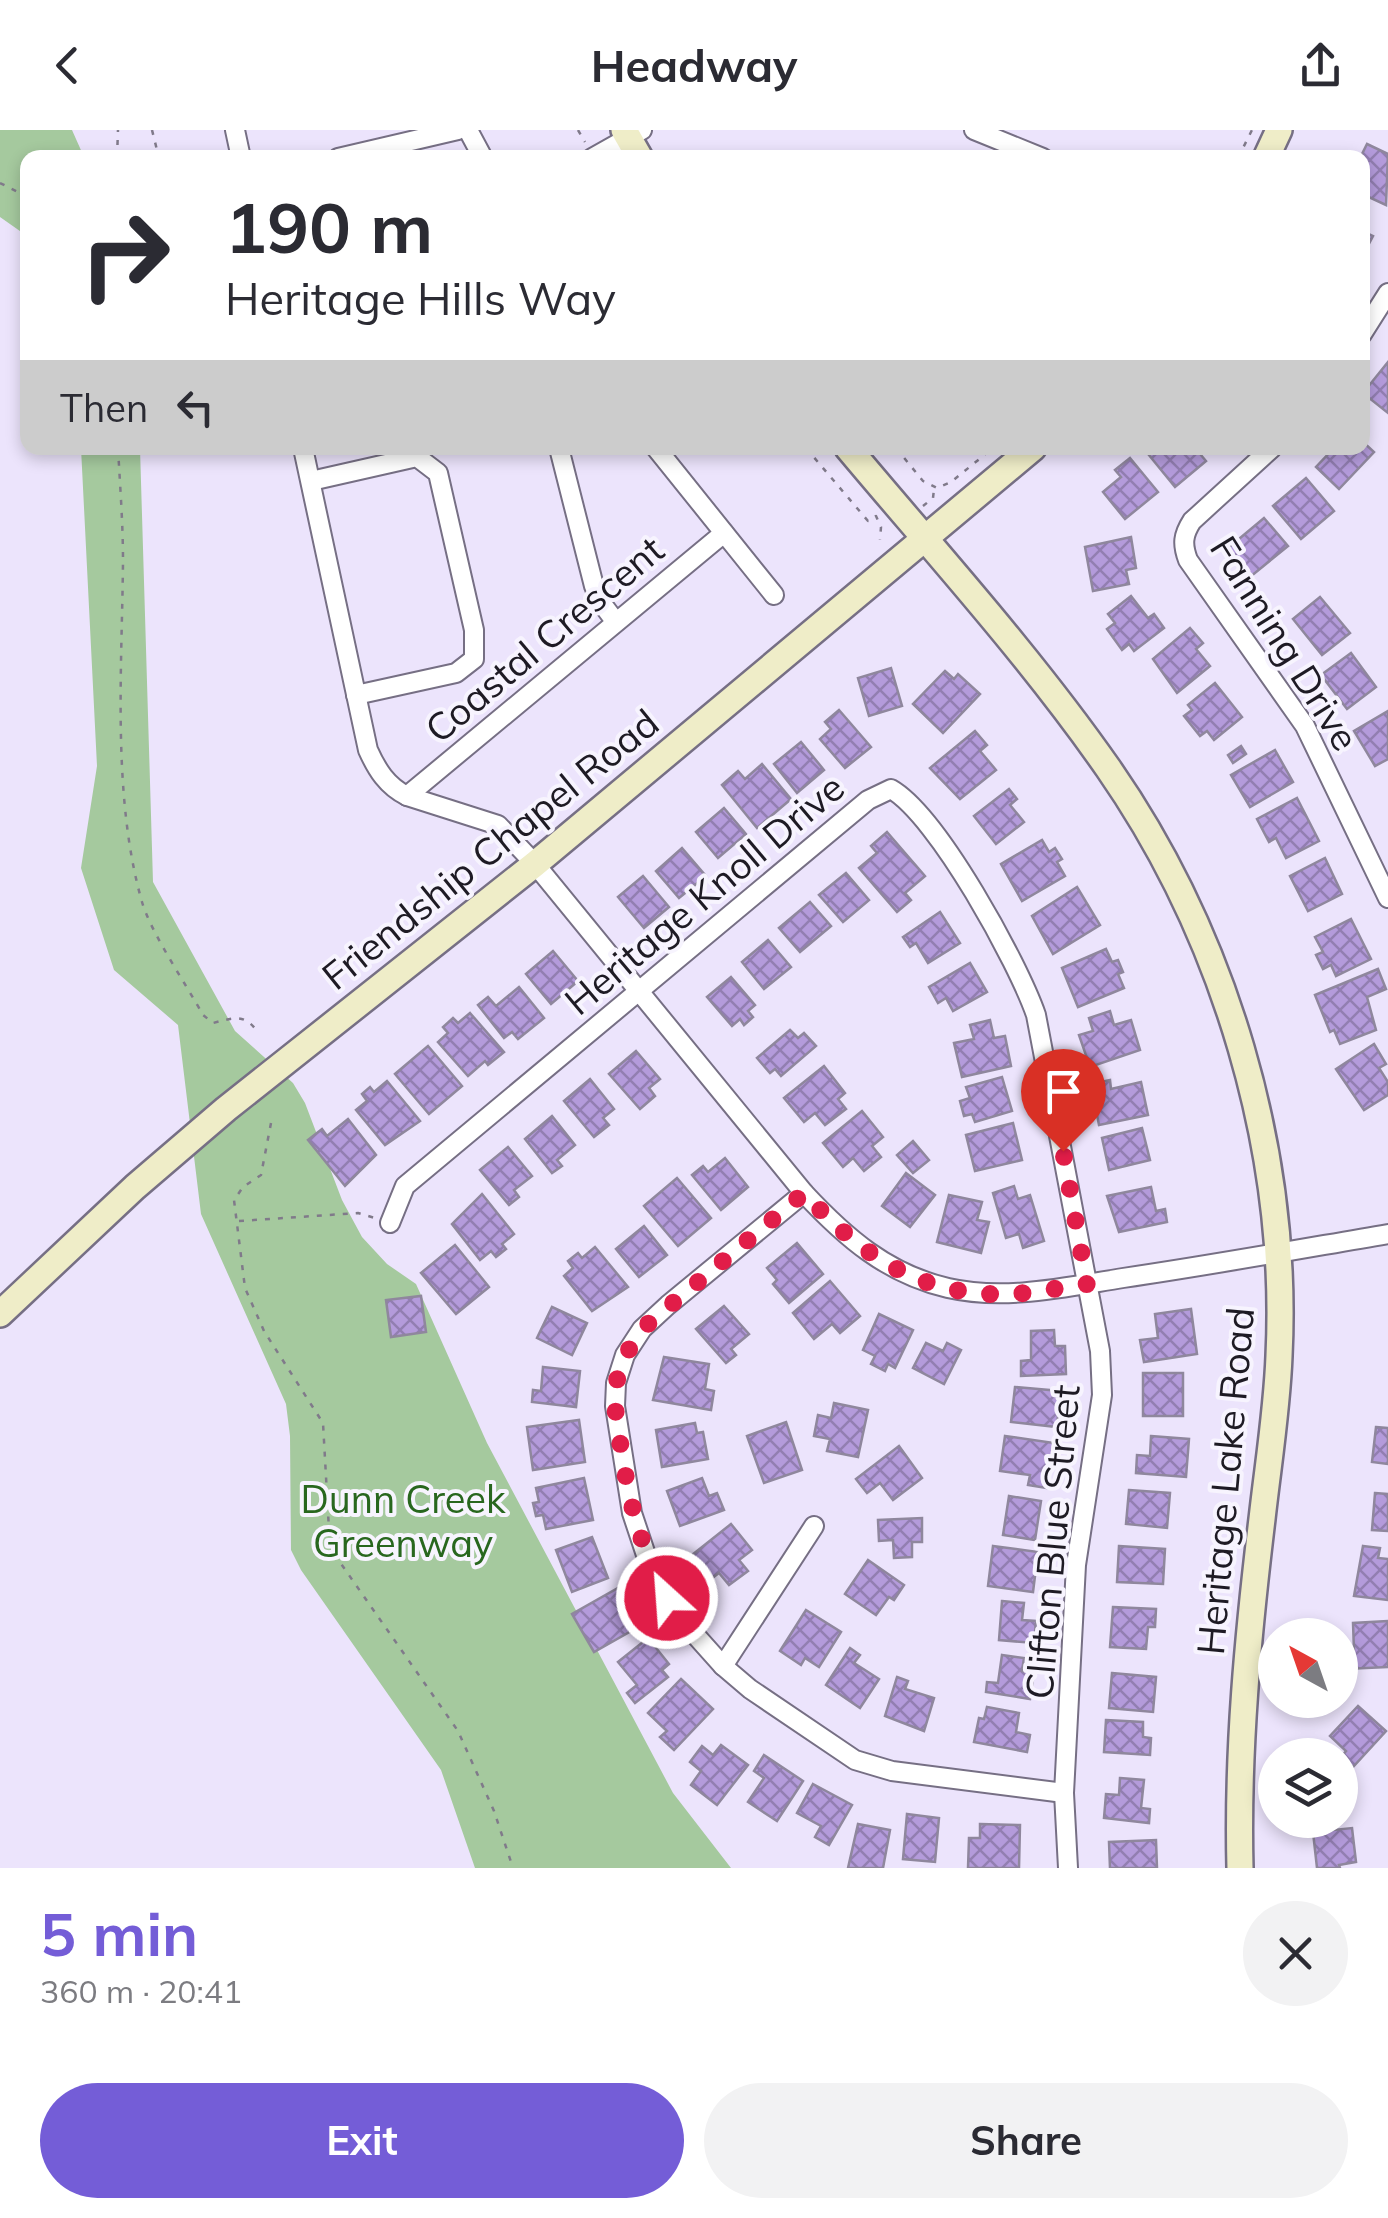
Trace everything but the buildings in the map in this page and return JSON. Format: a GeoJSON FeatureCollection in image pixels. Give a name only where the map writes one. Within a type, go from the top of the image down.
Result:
{"type":"FeatureCollection","features":[{"type":"Feature","properties":{"kind":"main road","name":"Heritage Lake Road"},"geometry":{"type":"LineString","coordinates":[[854,455],[1046,682],[1110,771],[1157,847],[1189,912],[1232,1018],[1257,1110],[1268,1171],[1276,1252],[1279,1360],[1251,1614],[1238,1780],[1240,1868]]}},
{"type":"Feature","properties":{"kind":"main road","name":"Friendship Chapel Road"},"geometry":{"type":"LineString","coordinates":[[0,1314],[226,1108],[535,864],[1024,455]]}},
{"type":"Feature","properties":{"kind":"street"},"geometry":{"type":"LineString","coordinates":[[372,150],[458,130]]}},
{"type":"Feature","properties":{"kind":"street"},"geometry":{"type":"LineString","coordinates":[[974,130],[1023,150]]}},
{"type":"Feature","properties":{"kind":"street"},"geometry":{"type":"LineString","coordinates":[[609,150],[633,139]]}},
{"type":"Feature","properties":{"kind":"street"},"geometry":{"type":"LineString","coordinates":[[1370,322],[1387,296]]}},
{"type":"Feature","properties":{"kind":"street"},"geometry":{"type":"LineString","coordinates":[[304,455],[368,750],[376,768],[394,789],[407,796],[498,824],[804,1193],[865,1252],[920,1279],[981,1293],[1012,1294],[1388,1234]]}},
{"type":"Feature","properties":{"kind":"street"},"geometry":{"type":"LineString","coordinates":[[561,455],[594,586],[614,622]]}},
{"type":"Feature","properties":{"kind":"street"},"geometry":{"type":"LineString","coordinates":[[662,455],[774,595]]}},
{"type":"Feature","properties":{"kind":"street","name":"Fanning Drive"},"geometry":{"type":"LineString","coordinates":[[1264,455],[1192,520],[1184,533],[1183,546],[1188,560],[1305,726],[1382,870],[1388,898]]}},
{"type":"Feature","properties":{"kind":"street"},"geometry":{"type":"LineString","coordinates":[[310,481],[417,457],[430,463],[438,473],[474,630],[474,659],[456,673],[356,695]]}},
{"type":"Feature","properties":{"kind":"street","name":"Coastal Crescent"},"geometry":{"type":"LineString","coordinates":[[407,796],[724,533]]}},
{"type":"Feature","properties":{"kind":"street","name":"Heritage Knoll Drive"},"geometry":{"type":"LineString","coordinates":[[390,1222],[405,1186],[868,800],[891,790],[899,794],[946,850],[1026,986],[1043,1041],[1087,1284]]}},
{"type":"Feature","properties":{"kind":"street"},"geometry":{"type":"LineString","coordinates":[[804,1193],[642,1329],[625,1355],[616,1383],[615,1406],[625,1477],[640,1539],[667,1598],[724,1666],[834,1748],[870,1766],[1064,1794]]}},
{"type":"Feature","properties":{"kind":"street","name":"Clifton Blue Street"},"geometry":{"type":"LineString","coordinates":[[1068,1868],[1064,1794],[1076,1566],[1102,1395],[1100,1352],[1087,1284]]}},
{"type":"Feature","properties":{"kind":"street"},"geometry":{"type":"LineString","coordinates":[[724,1666],[814,1526]]}},
{"type":"Feature","properties":{"kind":"path"},"geometry":{"type":"LineString","coordinates":[[118,455],[123,557],[120,668],[126,814],[134,867],[144,906],[203,1015],[213,1023],[240,1017],[249,1020],[257,1030]]}},
{"type":"Feature","properties":{"kind":"path"},"geometry":{"type":"LineString","coordinates":[[812,455],[868,521],[876,516],[880,540]]}},
{"type":"Feature","properties":{"kind":"path"},"geometry":{"type":"LineString","coordinates":[[902,455],[923,481],[934,487],[951,482],[984,455]]}},
{"type":"Feature","properties":{"kind":"path"},"geometry":{"type":"LineString","coordinates":[[933,498],[934,487]]}},
{"type":"Feature","properties":{"kind":"path"},"geometry":{"type":"LineString","coordinates":[[271,1123],[261,1174],[243,1186],[234,1200],[245,1288],[264,1330],[323,1423],[330,1548],[458,1732],[513,1866]]}},
{"type":"Feature","properties":{"kind":"path"},"geometry":{"type":"LineString","coordinates":[[237,1221],[358,1214],[390,1222]]}},
{"type":"Feature","properties":{"kind":"green space"},"geometry":{"type":"Polygon","coordinates":[[[0,130],[72,130],[81,150],[20,150],[20,231],[0,217],[0,130]]]}},
{"type":"Feature","properties":{"kind":"green space","name":"Dunn Creek Greenway"},"geometry":{"type":"Polygon","coordinates":[[[81,455],[140,455],[153,882],[235,1031],[293,1083],[305,1103],[342,1200],[362,1237],[387,1264],[416,1284],[487,1443],[673,1793],[731,1868],[475,1868],[441,1770],[301,1570],[291,1550],[286,1404],[201,1214],[178,1025],[114,970],[81,868],[97,766],[81,455]]]}},
{"type":"Feature","properties":{"kind":"route"},"geometry":{"type":"LineString","coordinates":[[667,1598],[650,1567],[632,1513],[615,1406],[616,1383],[625,1355],[642,1329],[804,1193],[865,1252],[920,1279],[948,1288],[1012,1294],[1087,1284],[1063,1151]]}}]}
